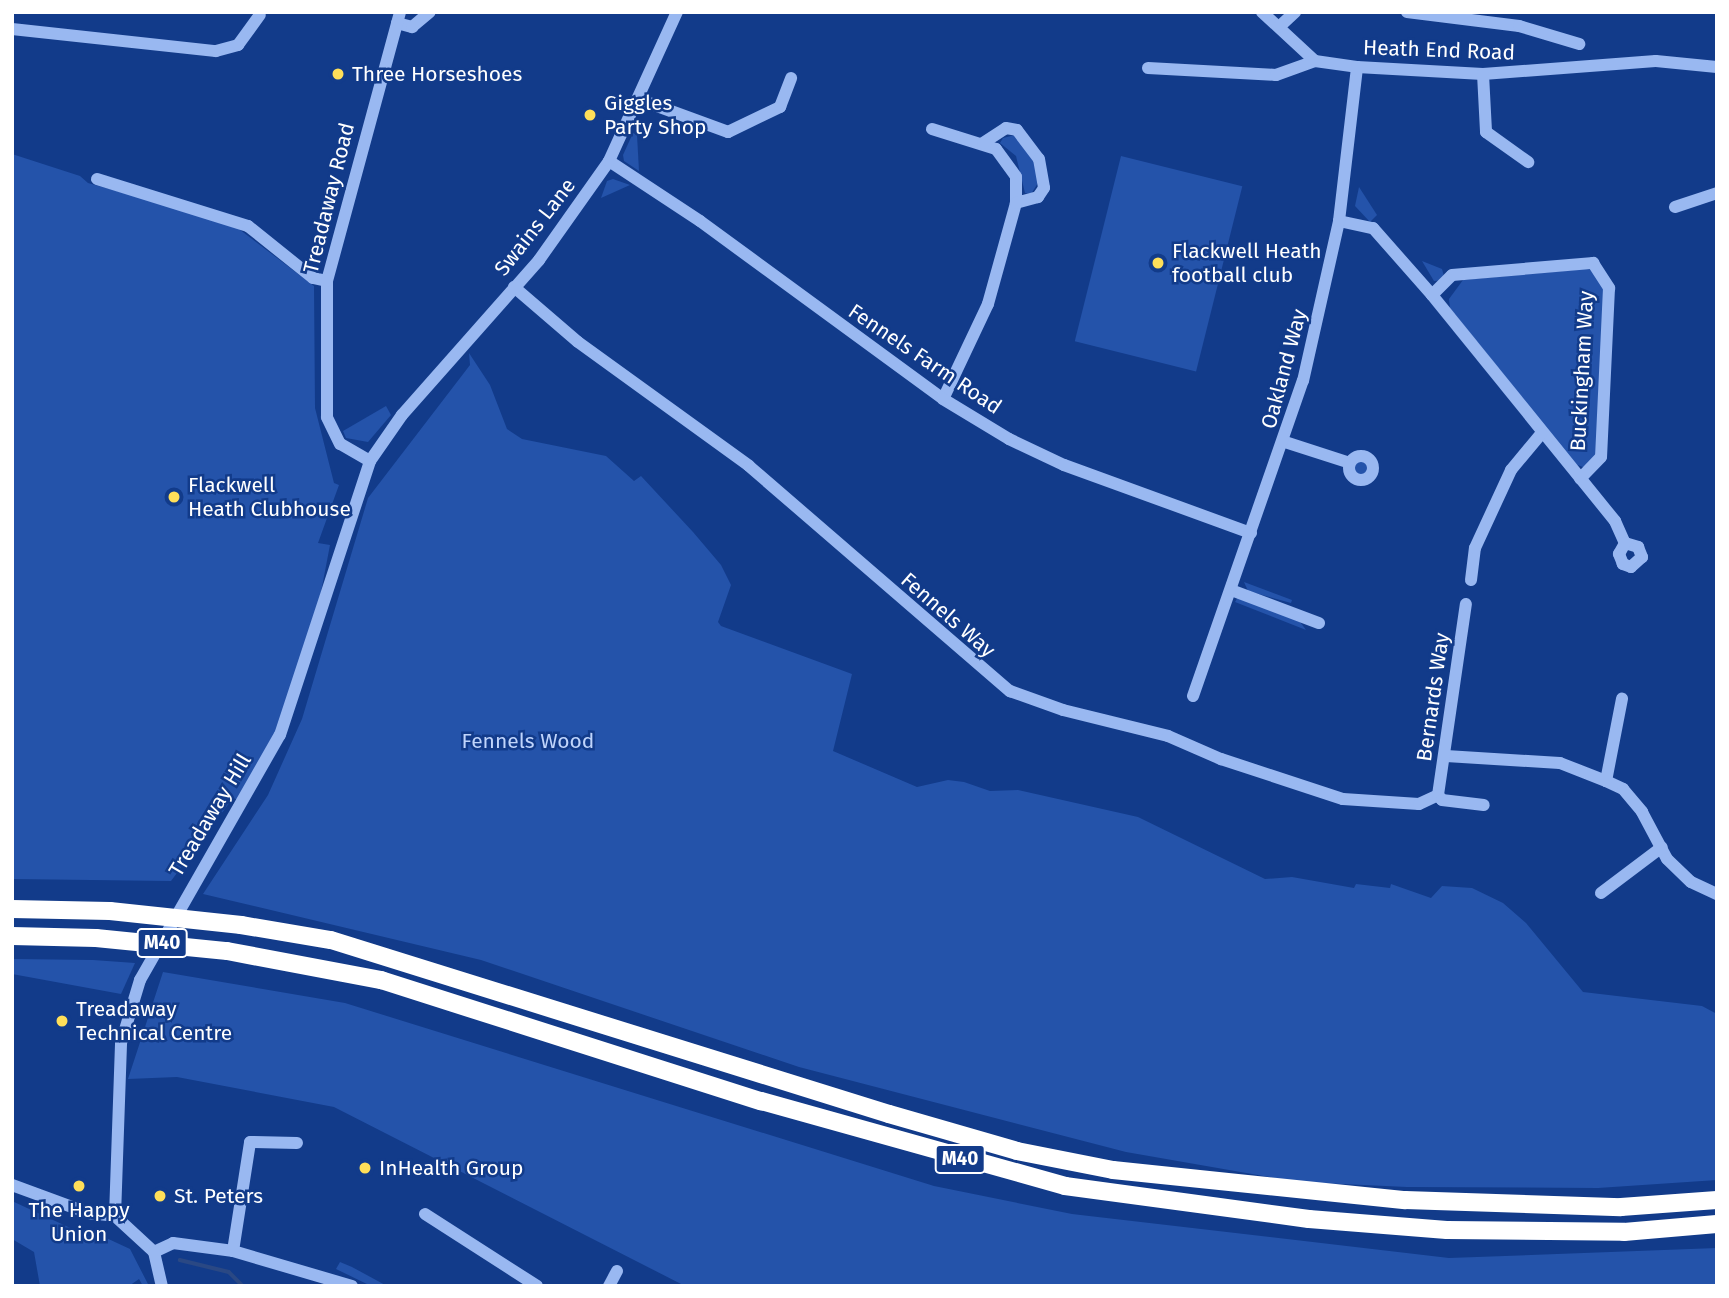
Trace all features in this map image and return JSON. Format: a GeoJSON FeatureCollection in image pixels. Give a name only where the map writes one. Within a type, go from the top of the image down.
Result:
{"type":"FeatureCollection","features":[{"type":"Feature","properties":{"kind":"highway","name":"M40"},"geometry":{"type":"LineString","coordinates":[[12,909],[110,911],[241,925],[331,940],[889,1114],[1017,1151],[1113,1170],[1405,1200],[1621,1208],[1717,1200]]}},
{"type":"Feature","properties":{"kind":"highway","name":"M40"},"geometry":{"type":"LineString","coordinates":[[12,936],[96,938],[227,951],[381,980],[761,1101],[1065,1186],[1295,1218],[1447,1230],[1624,1232],[1717,1224]]}},
{"type":"Feature","properties":{"kind":"street"},"geometry":{"type":"LineString","coordinates":[[399,18],[412,27],[430,12]]}},
{"type":"Feature","properties":{"kind":"street","name":"Swains Lane"},"geometry":{"type":"LineString","coordinates":[[382,440],[539,260],[608,161],[677,12]]}},
{"type":"Feature","properties":{"kind":"street"},"geometry":{"type":"LineString","coordinates":[[1148,68],[1276,75],[1315,61],[1262,12]]}},
{"type":"Feature","properties":{"kind":"street"},"geometry":{"type":"LineString","coordinates":[[1279,27],[1295,12]]}},
{"type":"Feature","properties":{"kind":"street"},"geometry":{"type":"LineString","coordinates":[[1407,12],[1520,26],[1579,44]]}},
{"type":"Feature","properties":{"kind":"street"},"geometry":{"type":"LineString","coordinates":[[12,29],[215,51],[238,45],[260,15]]}},
{"type":"Feature","properties":{"kind":"street","name":"Treadaway Road"},"geometry":{"type":"LineString","coordinates":[[370,461],[340,444],[327,417],[327,281],[399,18]]}},
{"type":"Feature","properties":{"kind":"street","name":"Heath End Road"},"geometry":{"type":"LineString","coordinates":[[1315,61],[1357,67],[1483,74],[1656,61],[1717,67]]}},
{"type":"Feature","properties":{"kind":"street","name":"Oakland Way"},"geometry":{"type":"LineString","coordinates":[[1193,696],[1304,381],[1339,221],[1357,67]]}},
{"type":"Feature","properties":{"kind":"street"},"geometry":{"type":"LineString","coordinates":[[1483,74],[1486,132],[1528,162]]}},
{"type":"Feature","properties":{"kind":"street"},"geometry":{"type":"LineString","coordinates":[[638,99],[712,129],[738,130],[774,111],[786,99],[791,78]]}},
{"type":"Feature","properties":{"kind":"street"},"geometry":{"type":"LineString","coordinates":[[983,143],[1006,128],[1017,130],[1039,159],[1044,188],[1038,197],[1016,203]]}},
{"type":"Feature","properties":{"kind":"street"},"geometry":{"type":"LineString","coordinates":[[932,129],[983,143],[1005,157],[1016,177],[1016,203],[988,304],[943,399]]}},
{"type":"Feature","properties":{"kind":"street","name":"Fennels Farm Road"},"geometry":{"type":"LineString","coordinates":[[608,161],[700,221],[943,399],[1064,465],[1251,533]]}},
{"type":"Feature","properties":{"kind":"street"},"geometry":{"type":"LineString","coordinates":[[97,179],[248,226],[313,278],[327,281]]}},
{"type":"Feature","properties":{"kind":"street"},"geometry":{"type":"LineString","coordinates":[[1675,206],[1717,193]]}},
{"type":"Feature","properties":{"kind":"street","name":"Buckingham Way"},"geometry":{"type":"LineString","coordinates":[[1339,221],[1373,228],[1432,295],[1541,434],[1615,521],[1625,543]]}},
{"type":"Feature","properties":{"kind":"street","name":"Buckingham Way"},"geometry":{"type":"LineString","coordinates":[[1432,295],[1452,275],[1592,263],[1609,288],[1601,457],[1580,479]]}},
{"type":"Feature","properties":{"kind":"street","name":"Fennels Way"},"geometry":{"type":"LineString","coordinates":[[514,286],[578,342],[749,466],[1010,691],[1063,710],[1168,736],[1343,799],[1419,804],[1438,795]]}},
{"type":"Feature","properties":{"kind":"street"},"geometry":{"type":"LineString","coordinates":[[1471,580],[1475,548],[1511,470],[1541,434]]}},
{"type":"Feature","properties":{"kind":"street","name":"Treadaway Hill"},"geometry":{"type":"LineString","coordinates":[[115,1216],[121,1043],[140,980],[280,735],[370,461],[382,440]]}},
{"type":"Feature","properties":{"kind":"street"},"geometry":{"type":"LineString","coordinates":[[1284,442],[1350,463]]}},
{"type":"Feature","properties":{"kind":"street"},"geometry":{"type":"LineString","coordinates":[[1231,590],[1319,623]]}},
{"type":"Feature","properties":{"kind":"street","name":"Bernards Way"},"geometry":{"type":"LineString","coordinates":[[1438,795],[1446,757],[1466,604]]}},
{"type":"Feature","properties":{"kind":"street"},"geometry":{"type":"LineString","coordinates":[[1606,780],[1622,699]]}},
{"type":"Feature","properties":{"kind":"street"},"geometry":{"type":"LineString","coordinates":[[1446,757],[1560,763],[1606,780],[1623,789],[1642,811],[1667,859],[1691,881],[1717,894]]}},
{"type":"Feature","properties":{"kind":"street"},"geometry":{"type":"LineString","coordinates":[[1438,795],[1442,800],[1483,805]]}},
{"type":"Feature","properties":{"kind":"street"},"geometry":{"type":"LineString","coordinates":[[1601,893],[1662,847]]}},
{"type":"Feature","properties":{"kind":"street"},"geometry":{"type":"LineString","coordinates":[[233,1251],[250,1142],[297,1143]]}},
{"type":"Feature","properties":{"kind":"street"},"geometry":{"type":"LineString","coordinates":[[12,1185],[88,1213],[115,1216],[154,1252],[160,1265],[162,1286]]}},
{"type":"Feature","properties":{"kind":"street"},"geometry":{"type":"LineString","coordinates":[[425,1214],[537,1286]]}},
{"type":"Feature","properties":{"kind":"street"},"geometry":{"type":"LineString","coordinates":[[154,1252],[173,1243],[233,1251],[352,1286]]}},
{"type":"Feature","properties":{"kind":"street"},"geometry":{"type":"LineString","coordinates":[[609,1286],[617,1271]]}},
{"type":"Feature","properties":{"kind":"green space"},"geometry":{"type":"Polygon","coordinates":[[[633,133],[637,135],[639,171],[624,161],[623,155],[633,133]]]}},
{"type":"Feature","properties":{"kind":"green space"},"geometry":{"type":"Polygon","coordinates":[[[1015,135],[1034,161],[1038,183],[1031,194],[1025,193],[1016,156],[1000,143],[1003,138],[1015,135]]]}},
{"type":"Feature","properties":{"kind":"green space"},"geometry":{"type":"Polygon","coordinates":[[[12,154],[80,176],[88,183],[231,223],[314,286],[315,408],[334,483],[339,485],[318,543],[330,545],[321,592],[283,724],[238,800],[233,798],[171,881],[12,879],[12,154]]]}},
{"type":"Feature","properties":{"kind":"green space","name":"Flackwell Heath football club"},"geometry":{"type":"Polygon","coordinates":[[[1121,156],[1242,186],[1196,372],[1075,341],[1121,156]]]}},
{"type":"Feature","properties":{"kind":"green space"},"geometry":{"type":"Polygon","coordinates":[[[613,179],[630,185],[601,198],[607,181],[613,179]]]}},
{"type":"Feature","properties":{"kind":"green space"},"geometry":{"type":"Polygon","coordinates":[[[1359,187],[1377,215],[1370,222],[1355,206],[1359,187]]]}},
{"type":"Feature","properties":{"kind":"green space"},"geometry":{"type":"Polygon","coordinates":[[[1422,261],[1442,269],[1445,280],[1434,281],[1422,261]]]}},
{"type":"Feature","properties":{"kind":"green space"},"geometry":{"type":"Polygon","coordinates":[[[1596,270],[1605,281],[1598,462],[1588,469],[1575,464],[1450,308],[1449,299],[1463,280],[1596,270]]]}},
{"type":"Feature","properties":{"kind":"green space","name":"Fennels Wood"},"geometry":{"type":"Polygon","coordinates":[[[469,353],[490,385],[507,429],[522,439],[606,456],[634,481],[641,476],[693,532],[721,565],[731,585],[718,622],[721,626],[852,674],[833,751],[917,787],[948,780],[964,782],[990,791],[1018,790],[1138,817],[1265,879],[1292,877],[1354,888],[1356,884],[1390,888],[1391,884],[1431,898],[1442,886],[1472,888],[1503,903],[1526,923],[1583,992],[1702,1006],[1717,1014],[1717,1180],[1598,1188],[1407,1187],[1298,1182],[1126,1152],[799,1067],[481,960],[203,894],[268,795],[302,719],[368,498],[470,365],[469,353]]]}},
{"type":"Feature","properties":{"kind":"green space"},"geometry":{"type":"Polygon","coordinates":[[[386,406],[391,415],[368,442],[346,438],[343,431],[386,406]]]}},
{"type":"Feature","properties":{"kind":"green space"},"geometry":{"type":"Polygon","coordinates":[[[1362,459],[1368,461],[1368,473],[1362,475],[1356,473],[1354,467],[1356,461],[1362,459]]]}},
{"type":"Feature","properties":{"kind":"green space"},"geometry":{"type":"Polygon","coordinates":[[[1244,582],[1292,600],[1291,603],[1248,591],[1244,582]]]}},
{"type":"Feature","properties":{"kind":"green space"},"geometry":{"type":"Polygon","coordinates":[[[1238,597],[1298,619],[1306,630],[1235,602],[1238,597]]]}},
{"type":"Feature","properties":{"kind":"green space"},"geometry":{"type":"Polygon","coordinates":[[[12,959],[135,963],[121,994],[12,974],[12,959]]]}},
{"type":"Feature","properties":{"kind":"green space"},"geometry":{"type":"Polygon","coordinates":[[[163,972],[345,1003],[934,1186],[1072,1214],[1449,1258],[1717,1248],[1717,1286],[685,1286],[334,1107],[177,1077],[128,1079],[163,972]]]}},
{"type":"Feature","properties":{"kind":"green space"},"geometry":{"type":"Polygon","coordinates":[[[12,1201],[92,1238],[102,1236],[130,1249],[149,1286],[143,1286],[139,1279],[129,1286],[40,1286],[34,1252],[12,1239],[12,1201]]]}},
{"type":"Feature","properties":{"kind":"green space"},"geometry":{"type":"Polygon","coordinates":[[[340,1262],[387,1286],[371,1286],[336,1269],[340,1262]]]}},
{"type":"Feature","properties":{"kind":"waterway"},"geometry":{"type":"LineString","coordinates":[[180,1260],[229,1272],[243,1286]]}},
{"type":"Feature","properties":{"kind":"place","name":"Three Horseshoes"},"geometry":{"type":"Point","coordinates":[338,74]}},
{"type":"Feature","properties":{"kind":"place","name":"Giggles Party Shop"},"geometry":{"type":"Point","coordinates":[590,115]}},
{"type":"Feature","properties":{"kind":"place","name":"Flackwell Heath football club"},"geometry":{"type":"Point","coordinates":[1158,263]}},
{"type":"Feature","properties":{"kind":"place","name":"Flackwell Heath Clubhouse"},"geometry":{"type":"Point","coordinates":[174,497]}},
{"type":"Feature","properties":{"kind":"place","name":"Treadaway Technical Centre"},"geometry":{"type":"Point","coordinates":[62,1021]}},
{"type":"Feature","properties":{"kind":"place","name":"InHealth Group"},"geometry":{"type":"Point","coordinates":[365,1168]}},
{"type":"Feature","properties":{"kind":"place","name":"The Happy Union"},"geometry":{"type":"Point","coordinates":[79,1186]}},
{"type":"Feature","properties":{"kind":"place","name":"St. Peters"},"geometry":{"type":"Point","coordinates":[160,1196]}}]}
